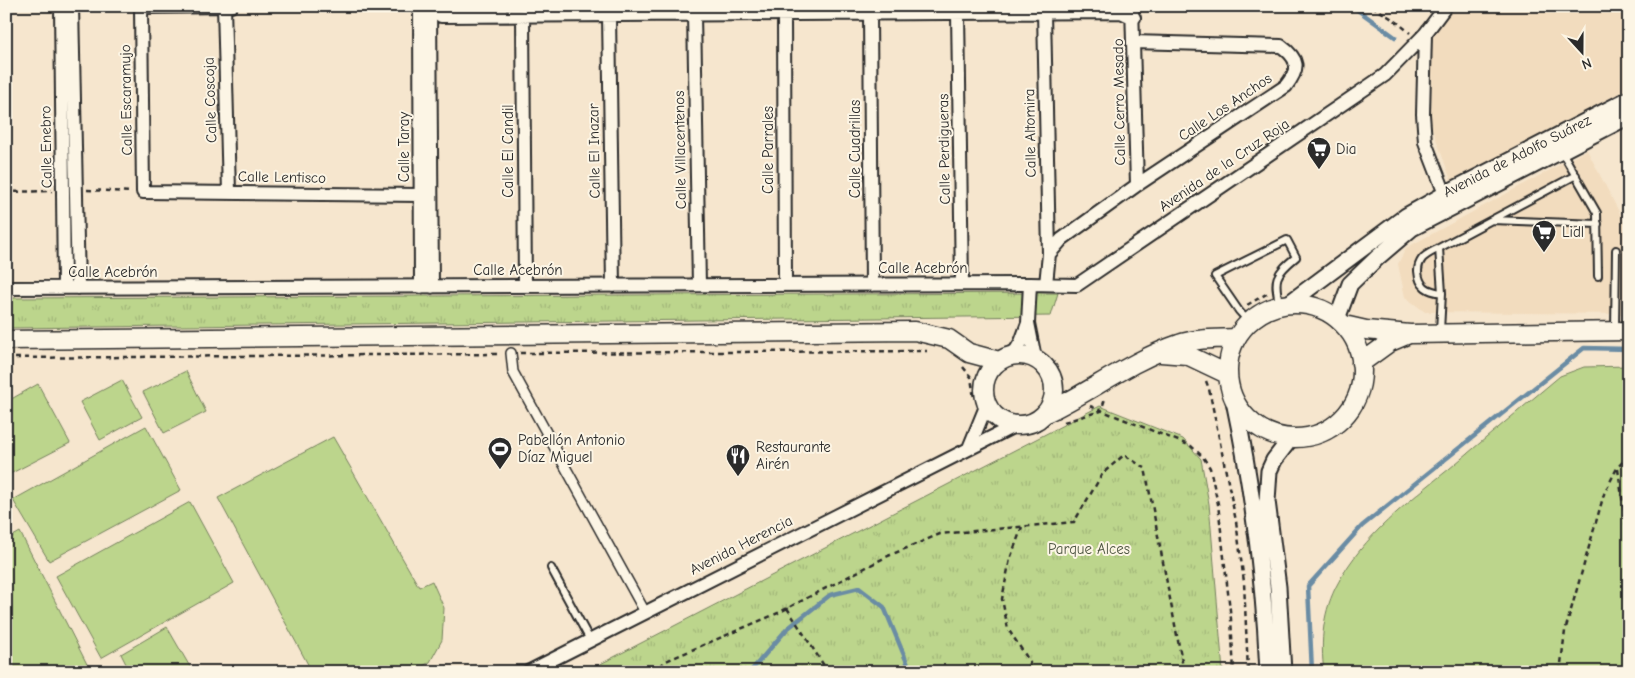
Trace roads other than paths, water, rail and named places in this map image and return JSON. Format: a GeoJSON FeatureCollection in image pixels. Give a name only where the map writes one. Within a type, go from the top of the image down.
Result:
{"type":"FeatureCollection","features":[{"type":"Feature","properties":{"kind":"main road"},"geometry":{"type":"LineString","coordinates":[[1284,305],[1314,307],[1326,312],[1340,322],[1355,342],[1361,363],[1361,382],[1355,401],[1344,417],[1329,429],[1311,436],[1291,438],[1277,436],[1258,427],[1242,413],[1234,401],[1230,388],[1228,362],[1236,338],[1249,322],[1258,315],[1284,305]]}},
{"type":"Feature","properties":{"kind":"main road"},"geometry":{"type":"LineString","coordinates":[[1340,322],[1366,330],[1410,334],[1622,331]]}},
{"type":"Feature","properties":{"kind":"main road"},"geometry":{"type":"LineString","coordinates":[[6,340],[916,331],[949,339],[984,384]]}},
{"type":"Feature","properties":{"kind":"main road"},"geometry":{"type":"LineString","coordinates":[[1361,363],[1390,342],[1410,334]]}},
{"type":"Feature","properties":{"kind":"main road"},"geometry":{"type":"LineString","coordinates":[[1006,358],[990,371],[984,384],[979,405],[1020,430],[1032,423],[1051,421],[1080,395],[1158,353],[1181,343],[1236,338]]}},
{"type":"Feature","properties":{"kind":"main road"},"geometry":{"type":"LineString","coordinates":[[1158,353],[1187,355],[1228,374]]}},
{"type":"Feature","properties":{"kind":"main road"},"geometry":{"type":"LineString","coordinates":[[964,358],[1006,358],[1024,355],[1035,358],[1051,374],[1055,386],[1051,421]]}},
{"type":"Feature","properties":{"kind":"main road"},"geometry":{"type":"LineString","coordinates":[[1055,386],[1080,395]]}},
{"type":"Feature","properties":{"kind":"street","name":"Calle Enebro"},"geometry":{"type":"LineString","coordinates":[[61,6],[69,190],[78,288]]}},
{"type":"Feature","properties":{"kind":"street","name":"Calle Enebro"},"geometry":{"type":"LineString","coordinates":[[64,288],[69,190],[72,6]]}},
{"type":"Feature","properties":{"kind":"street","name":"Calle Coscoja"},"geometry":{"type":"LineString","coordinates":[[224,6],[229,192]]}},
{"type":"Feature","properties":{"kind":"street"},"geometry":{"type":"LineString","coordinates":[[141,7],[231,6]]}},
{"type":"Feature","properties":{"kind":"street","name":"Calle Taray"},"geometry":{"type":"LineString","coordinates":[[420,6],[421,195],[427,287]]}},
{"type":"Feature","properties":{"kind":"street"},"geometry":{"type":"LineString","coordinates":[[431,6],[441,16],[1133,12]]}},
{"type":"Feature","properties":{"kind":"street","name":"Calle Taray"},"geometry":{"type":"LineString","coordinates":[[427,287],[431,6]]}},
{"type":"Feature","properties":{"kind":"street","name":"Avenida de la Cruz Roja"},"geometry":{"type":"LineString","coordinates":[[1030,284],[1077,285],[1385,75],[1422,37],[1446,6]]}},
{"type":"Feature","properties":{"kind":"street","name":"Calle Escaramujo"},"geometry":{"type":"LineString","coordinates":[[141,7],[143,192]]}},
{"type":"Feature","properties":{"kind":"street","name":"Calle Altomira"},"geometry":{"type":"LineString","coordinates":[[1044,12],[1049,254]]}},
{"type":"Feature","properties":{"kind":"street","name":"Calle Cerro Mesado"},"geometry":{"type":"LineString","coordinates":[[1133,12],[1137,185]]}},
{"type":"Feature","properties":{"kind":"street","name":"Calle Perdigueras"},"geometry":{"type":"LineString","coordinates":[[958,13],[962,284]]}},
{"type":"Feature","properties":{"kind":"street","name":"Calle Villacentenos"},"geometry":{"type":"LineString","coordinates":[[694,14],[699,286]]}},
{"type":"Feature","properties":{"kind":"street","name":"Calle Parrales"},"geometry":{"type":"LineString","coordinates":[[784,14],[785,285]]}},
{"type":"Feature","properties":{"kind":"street","name":"Calle Cuadrillas"},"geometry":{"type":"LineString","coordinates":[[870,14],[872,285]]}},
{"type":"Feature","properties":{"kind":"street","name":"Calle El Candil"},"geometry":{"type":"LineString","coordinates":[[523,15],[525,286]]}},
{"type":"Feature","properties":{"kind":"street","name":"Calle El Inazar"},"geometry":{"type":"LineString","coordinates":[[609,15],[612,286]]}},
{"type":"Feature","properties":{"kind":"street"},"geometry":{"type":"LineString","coordinates":[[1422,37],[1425,142],[1445,194]]}},
{"type":"Feature","properties":{"kind":"street","name":"Calle Los Anchos"},"geometry":{"type":"LineString","coordinates":[[1049,254],[1062,238],[1137,185],[1286,86],[1294,76],[1296,66],[1293,57],[1281,46],[1133,42]]}},
{"type":"Feature","properties":{"kind":"street","name":"Avenida de Adolfo Suárez"},"geometry":{"type":"LineString","coordinates":[[1409,222],[1445,194],[1629,98]]}},
{"type":"Feature","properties":{"kind":"street","name":"Avenida de Adolfo Suárez"},"geometry":{"type":"LineString","coordinates":[[1409,222],[1562,151],[1629,116]]}},
{"type":"Feature","properties":{"kind":"street","name":"Calle Lentisco"},"geometry":{"type":"LineString","coordinates":[[143,192],[421,195]]}},
{"type":"Feature","properties":{"kind":"street"},"geometry":{"type":"LineString","coordinates":[[1284,305],[1409,222]]}},
{"type":"Feature","properties":{"kind":"street"},"geometry":{"type":"LineString","coordinates":[[1340,322],[1350,284],[1378,257],[1409,222]]}},
{"type":"Feature","properties":{"kind":"street"},"geometry":{"type":"LineString","coordinates":[[1046,284],[1049,254]]}},
{"type":"Feature","properties":{"kind":"street"},"geometry":{"type":"LineString","coordinates":[[1030,284],[1028,323],[1035,358]]}},
{"type":"Feature","properties":{"kind":"street","name":"Calle Acebrón"},"geometry":{"type":"LineString","coordinates":[[6,288],[1030,284]]}},
{"type":"Feature","properties":{"kind":"street"},"geometry":{"type":"LineString","coordinates":[[1006,358],[1021,342],[1028,323]]}},
{"type":"Feature","properties":{"kind":"street"},"geometry":{"type":"LineString","coordinates":[[511,354],[513,372],[645,612]]}},
{"type":"Feature","properties":{"kind":"street"},"geometry":{"type":"LineString","coordinates":[[1234,401],[1247,464],[1260,561],[1268,672]]}},
{"type":"Feature","properties":{"kind":"street"},"geometry":{"type":"LineString","coordinates":[[970,448],[979,405]]}},
{"type":"Feature","properties":{"kind":"street","name":"Avenida Herencia"},"geometry":{"type":"LineString","coordinates":[[528,672],[970,448],[1020,430]]}},
{"type":"Feature","properties":{"kind":"street"},"geometry":{"type":"LineString","coordinates":[[1283,672],[1278,587],[1267,501],[1269,471],[1274,460],[1291,438]]}},
{"type":"Feature","properties":{"kind":"lane"},"geometry":{"type":"LineString","coordinates":[[1562,151],[1597,213],[1598,276]]}},
{"type":"Feature","properties":{"kind":"lane"},"geometry":{"type":"LineString","coordinates":[[1442,293],[1430,291],[1423,286],[1419,278],[1418,266],[1422,258],[1576,175]]}},
{"type":"Feature","properties":{"kind":"lane"},"geometry":{"type":"LineString","coordinates":[[1491,220],[1598,224]]}},
{"type":"Feature","properties":{"kind":"lane"},"geometry":{"type":"LineString","coordinates":[[1249,322],[1239,311],[1215,276],[1287,240],[1296,257],[1281,269],[1277,279],[1276,291],[1284,305]]}},
{"type":"Feature","properties":{"kind":"lane"},"geometry":{"type":"LineString","coordinates":[[1439,248],[1442,293],[1440,333]]}},
{"type":"Feature","properties":{"kind":"lane"},"geometry":{"type":"LineString","coordinates":[[1616,250],[1622,331]]}},
{"type":"Feature","properties":{"kind":"lane"},"geometry":{"type":"LineString","coordinates":[[551,568],[590,640]]}},
{"type":"Feature","properties":{"kind":"waterway"},"geometry":{"type":"LineString","coordinates":[[1352,6],[1395,37]]}},
{"type":"Feature","properties":{"kind":"waterway"},"geometry":{"type":"LineString","coordinates":[[1312,672],[1308,586],[1362,526],[1584,348],[1629,349]]}},
{"type":"Feature","properties":{"kind":"waterway"},"geometry":{"type":"LineString","coordinates":[[750,672],[787,629],[830,595],[859,588],[884,607],[911,672]]}},
{"type":"Feature","properties":{"kind":"place","name":"Dia"},"geometry":{"type":"Point","coordinates":[1319,170]}},
{"type":"Feature","properties":{"kind":"place","name":"Lidl"},"geometry":{"type":"Point","coordinates":[1544,253]}},
{"type":"Feature","properties":{"kind":"place","name":"Pabellón Antonio Díaz Miguel"},"geometry":{"type":"Point","coordinates":[500,470]}},
{"type":"Feature","properties":{"kind":"place","name":"Restaurante Airén"},"geometry":{"type":"Point","coordinates":[738,477]}},
{"type":"Feature","properties":{"kind":"park label","name":"Parque Alces"},"geometry":{"type":"Point","coordinates":[1089,549]}}]}
